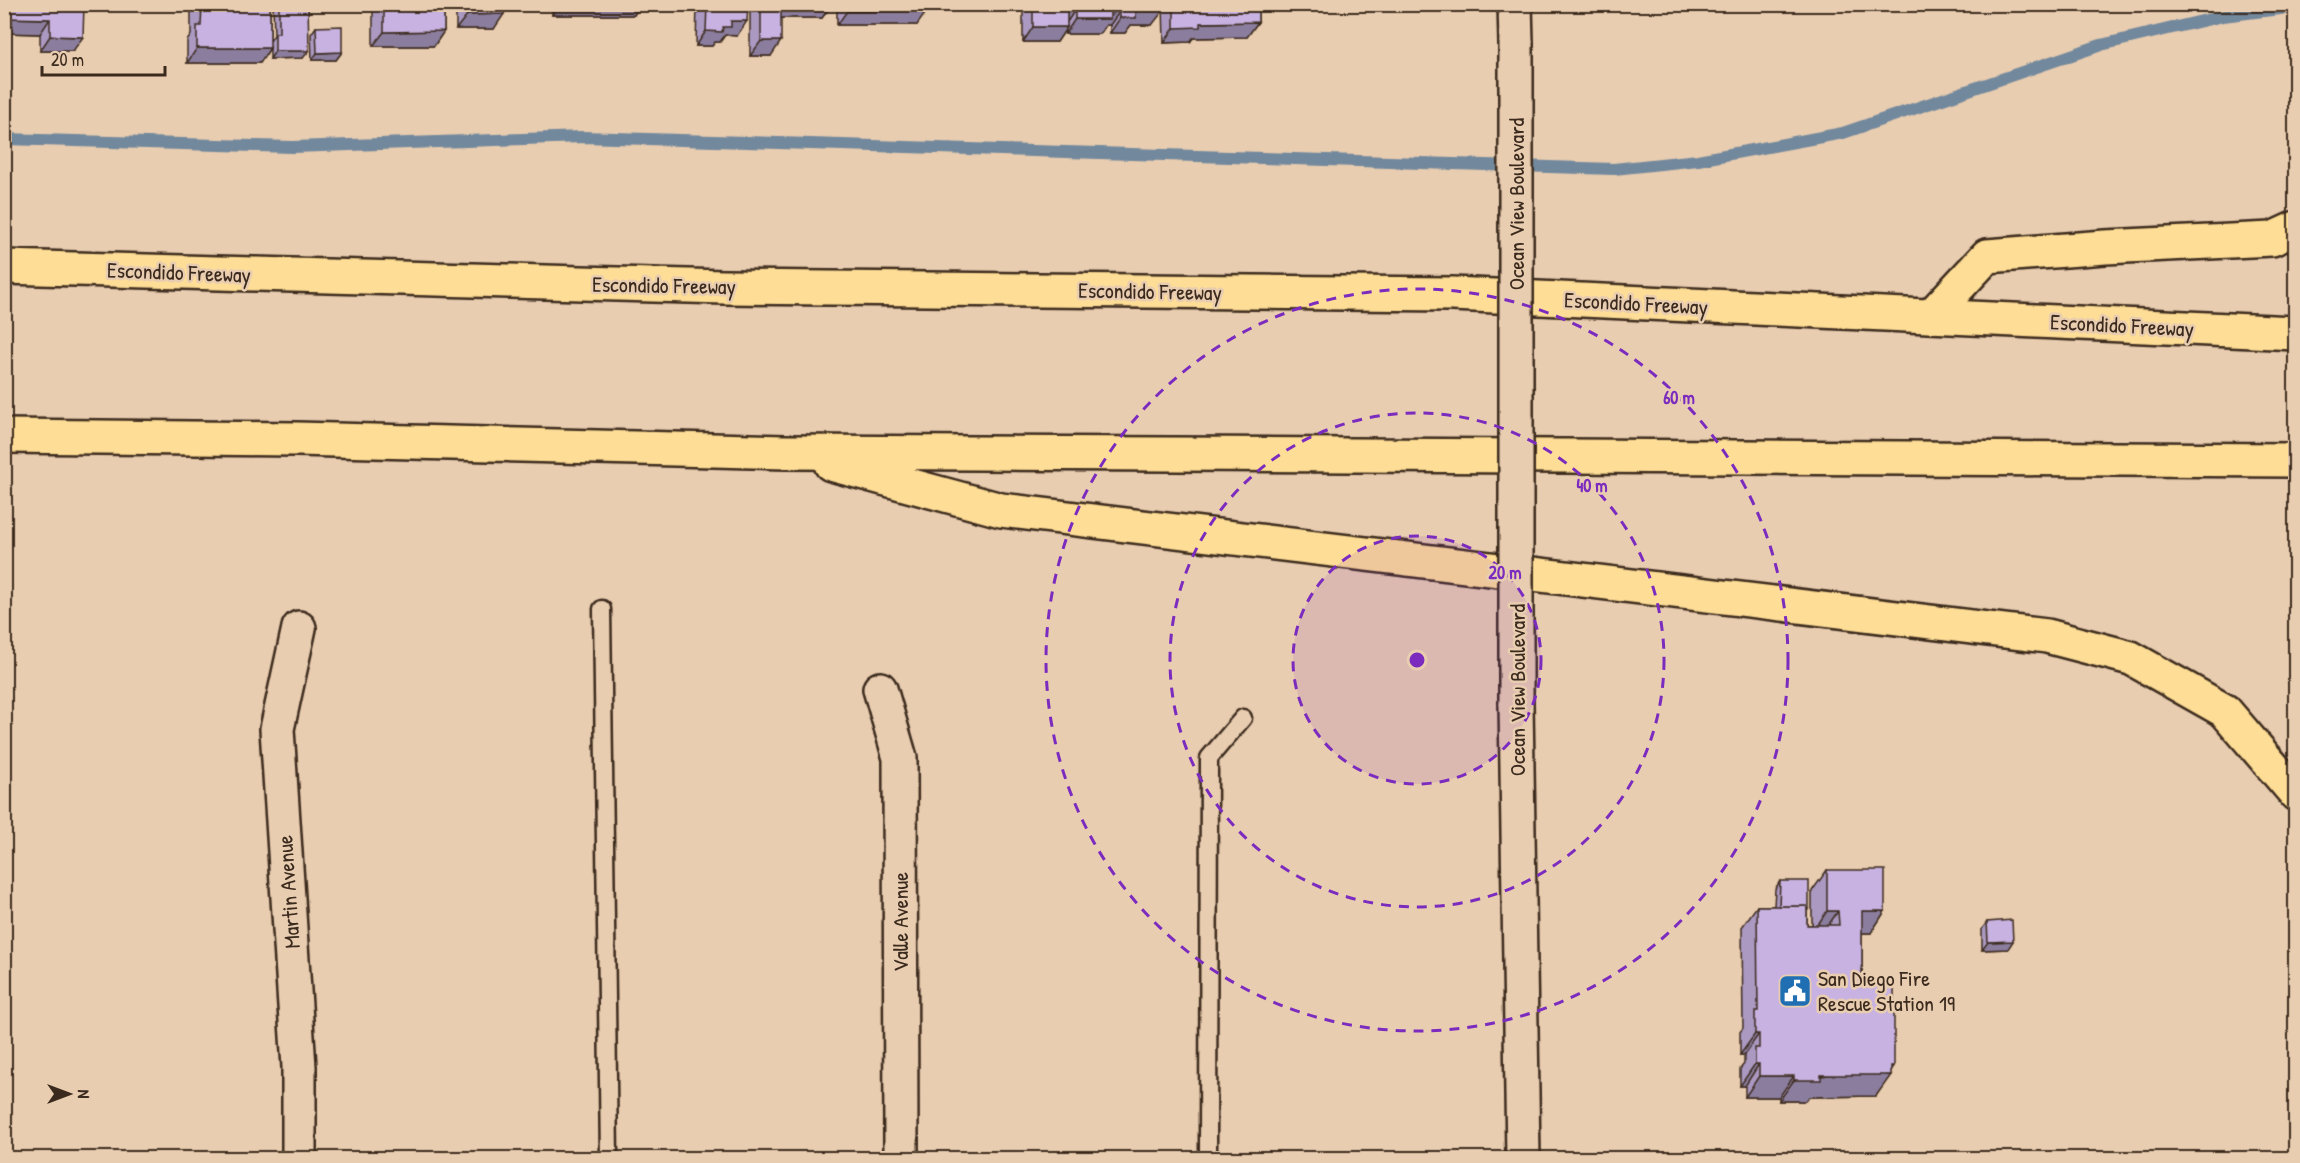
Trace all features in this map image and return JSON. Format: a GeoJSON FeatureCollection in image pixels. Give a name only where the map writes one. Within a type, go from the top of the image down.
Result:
{"type":"FeatureCollection","features":[{"type":"Feature","properties":{"kind":"highway"},"geometry":{"type":"LineString","coordinates":[[1931,316],[1987,256],[2105,247],[2272,239],[2295,228]]}},
{"type":"Feature","properties":{"kind":"highway","name":"Escondido Freeway"},"geometry":{"type":"LineString","coordinates":[[4,267],[724,287],[1452,294],[2295,333]]}},
{"type":"Feature","properties":{"kind":"highway"},"geometry":{"type":"LineString","coordinates":[[4,436],[297,439],[786,452],[2295,460]]}},
{"type":"Feature","properties":{"kind":"highway"},"geometry":{"type":"LineString","coordinates":[[786,452],[1001,510],[2047,636],[2131,658],[2225,711],[2295,794]]}},
{"type":"Feature","properties":{"kind":"main road","name":"Ocean View Boulevard"},"geometry":{"type":"LineString","coordinates":[[1515,4],[1516,703],[1523,1158]]}},
{"type":"Feature","properties":{"kind":"main road","name":"Martin Avenue"},"geometry":{"type":"LineString","coordinates":[[299,628],[277,729],[299,1067],[299,1158]]}},
{"type":"Feature","properties":{"kind":"main road","name":"Valle Avenue"},"geometry":{"type":"LineString","coordinates":[[880,689],[900,758],[901,1158]]}},
{"type":"Feature","properties":{"kind":"lane"},"geometry":{"type":"LineString","coordinates":[[602,609],[609,1158]]}},
{"type":"Feature","properties":{"kind":"lane"},"geometry":{"type":"LineString","coordinates":[[1208,1158],[1209,758],[1243,717]]}},
{"type":"Feature","properties":{"kind":"building"},"geometry":{"type":"Polygon","coordinates":[[[4,4],[84,4],[83,37],[50,36],[50,19],[4,18],[4,4]]]}},
{"type":"Feature","properties":{"kind":"building"},"geometry":{"type":"Polygon","coordinates":[[[202,4],[270,4],[270,48],[197,48],[197,26],[201,26],[202,4]]]}},
{"type":"Feature","properties":{"kind":"building"},"geometry":{"type":"Polygon","coordinates":[[[279,4],[308,4],[309,51],[275,51],[275,33],[279,33],[279,4]]]}},
{"type":"Feature","properties":{"kind":"building"},"geometry":{"type":"Polygon","coordinates":[[[384,4],[444,4],[444,31],[384,32],[384,4]]]}},
{"type":"Feature","properties":{"kind":"building"},"geometry":{"type":"Polygon","coordinates":[[[467,4],[504,4],[504,14],[467,15],[467,4]]]}},
{"type":"Feature","properties":{"kind":"building"},"geometry":{"type":"Polygon","coordinates":[[[707,4],[748,4],[747,21],[731,21],[731,27],[723,27],[722,32],[706,31],[707,4]]]}},
{"type":"Feature","properties":{"kind":"building"},"geometry":{"type":"Polygon","coordinates":[[[761,4],[781,4],[781,41],[761,41],[761,4]]]}},
{"type":"Feature","properties":{"kind":"building"},"geometry":{"type":"Polygon","coordinates":[[[847,4],[927,4],[927,11],[847,11],[847,4]]]}},
{"type":"Feature","properties":{"kind":"building"},"geometry":{"type":"Polygon","coordinates":[[[1033,4],[1110,4],[1110,19],[1075,19],[1075,10],[1067,10],[1067,27],[1033,27],[1033,4]]]}},
{"type":"Feature","properties":{"kind":"building"},"geometry":{"type":"Polygon","coordinates":[[[1112,4],[1163,4],[1163,11],[1136,11],[1136,18],[1120,18],[1120,11],[1115,11],[1115,6],[1112,4]]]}},
{"type":"Feature","properties":{"kind":"building"},"geometry":{"type":"Polygon","coordinates":[[[1174,4],[1258,4],[1258,22],[1200,23],[1200,27],[1174,28],[1174,4]]]}},
{"type":"Feature","properties":{"kind":"building"},"geometry":{"type":"Polygon","coordinates":[[[342,26],[342,52],[317,53],[316,27],[342,26]]]}},
{"type":"Feature","properties":{"kind":"building","name":"San Diego Fire Rescue Station 19"},"geometry":{"type":"Polygon","coordinates":[[[1827,870],[1885,870],[1885,911],[1862,911],[1862,985],[1894,984],[1894,1066],[1891,1066],[1891,1075],[1821,1075],[1821,1080],[1794,1080],[1794,1076],[1759,1076],[1759,1064],[1755,1064],[1755,1048],[1759,1048],[1759,1034],[1755,1034],[1755,1011],[1758,1011],[1757,906],[1807,906],[1807,925],[1839,925],[1838,911],[1827,911],[1827,870]]]}},
{"type":"Feature","properties":{"kind":"building"},"geometry":{"type":"Polygon","coordinates":[[[1780,881],[1809,881],[1809,909],[1807,906],[1779,906],[1780,881]]]}},
{"type":"Feature","properties":{"kind":"building"},"geometry":{"type":"Polygon","coordinates":[[[2012,920],[2013,941],[1988,942],[1987,922],[2012,920]]]}},
{"type":"Feature","properties":{"kind":"waterway"},"geometry":{"type":"LineString","coordinates":[[4,139],[293,147],[583,137],[1614,169],[1698,160],[1843,133],[2101,45],[2223,16],[2296,7]]}},
{"type":"Feature","properties":{"kind":"place","name":"San Diego Fire Rescue Station 19"},"geometry":{"type":"Point","coordinates":[1795,991]}}]}
